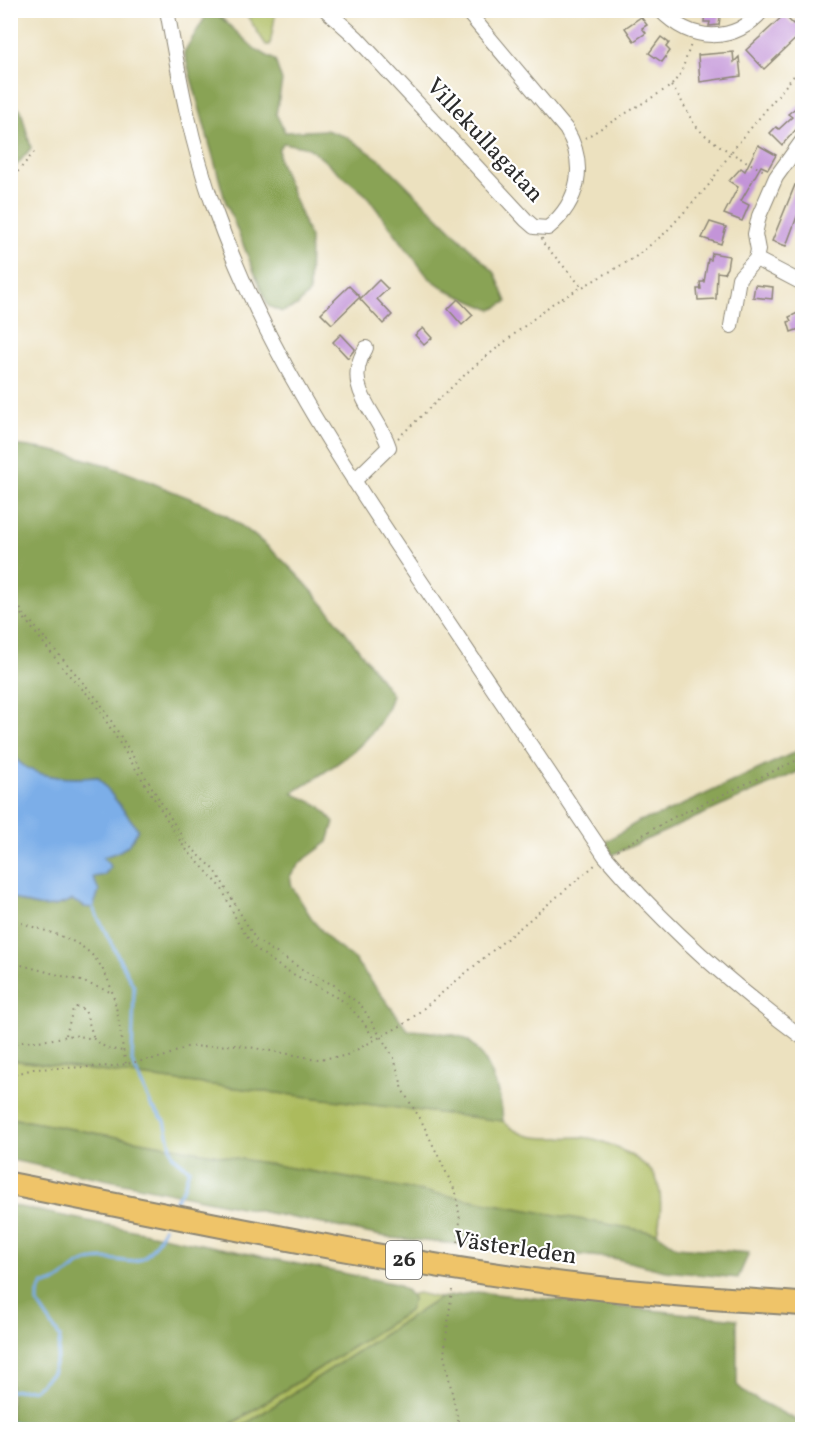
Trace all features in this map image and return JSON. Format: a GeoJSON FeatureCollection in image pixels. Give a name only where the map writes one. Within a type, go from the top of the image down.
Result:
{"type":"FeatureCollection","features":[{"type":"Feature","properties":{"kind":"highway","name":"Västerleden"},"geometry":{"type":"LineString","coordinates":[[10,1176],[223,1220],[456,1260],[585,1278],[802,1295]]}},
{"type":"Feature","properties":{"kind":"highway","name":"Västerleden"},"geometry":{"type":"LineString","coordinates":[[10,1184],[275,1238],[466,1270],[583,1287],[802,1304]]}},
{"type":"Feature","properties":{"kind":"street"},"geometry":{"type":"LineString","coordinates":[[167,10],[186,108],[218,217],[242,279],[321,430],[605,856],[633,889],[694,950],[756,1003],[802,1037]]}},
{"type":"Feature","properties":{"kind":"street","name":"Villekullagatan"},"geometry":{"type":"LineString","coordinates":[[330,11],[526,220],[541,229],[552,224],[573,199],[580,173],[575,144],[566,129],[466,10]]}},
{"type":"Feature","properties":{"kind":"street"},"geometry":{"type":"LineString","coordinates":[[660,10],[678,27],[693,33],[715,36],[734,33],[752,23],[763,10]]}},
{"type":"Feature","properties":{"kind":"street"},"geometry":{"type":"LineString","coordinates":[[731,326],[739,278],[756,259],[756,227],[776,178],[802,141]]}},
{"type":"Feature","properties":{"kind":"street"},"geometry":{"type":"LineString","coordinates":[[756,259],[802,283]]}},
{"type":"Feature","properties":{"kind":"street"},"geometry":{"type":"LineString","coordinates":[[354,481],[390,447],[361,395],[356,381],[360,357],[366,348]]}},
{"type":"Feature","properties":{"kind":"path"},"geometry":{"type":"LineString","coordinates":[[575,144],[671,86],[681,73],[693,33]]}},
{"type":"Feature","properties":{"kind":"path"},"geometry":{"type":"LineString","coordinates":[[390,447],[472,368],[513,334],[552,304],[634,258],[665,233],[708,186],[732,151],[802,66]]}},
{"type":"Feature","properties":{"kind":"path"},"geometry":{"type":"LineString","coordinates":[[671,86],[681,97],[693,122],[703,133],[776,178]]}},
{"type":"Feature","properties":{"kind":"path"},"geometry":{"type":"LineString","coordinates":[[10,181],[35,151]]}},
{"type":"Feature","properties":{"kind":"path"},"geometry":{"type":"LineString","coordinates":[[541,229],[543,243],[583,288]]}},
{"type":"Feature","properties":{"kind":"path"},"geometry":{"type":"LineString","coordinates":[[10,594],[24,614],[99,701],[186,843],[215,870],[256,940],[308,973],[334,985],[361,1005],[394,1058],[404,1093],[421,1120],[456,1193],[460,1220],[458,1246]]}},
{"type":"Feature","properties":{"kind":"path"},"geometry":{"type":"LineString","coordinates":[[10,600],[66,672],[93,700],[184,847],[220,887],[239,925],[255,948],[282,968],[345,1002],[364,1023],[374,1040]]}},
{"type":"Feature","properties":{"kind":"path"},"geometry":{"type":"LineString","coordinates":[[10,1076],[33,1069],[126,1064],[163,1057],[187,1047],[237,1045],[316,1059],[345,1056],[406,1023],[605,856],[674,817],[802,758]]}},
{"type":"Feature","properties":{"kind":"path"},"geometry":{"type":"LineString","coordinates":[[10,919],[73,942],[97,958],[111,985],[126,1064]]}},
{"type":"Feature","properties":{"kind":"path"},"geometry":{"type":"LineString","coordinates":[[10,962],[81,981],[113,993]]}},
{"type":"Feature","properties":{"kind":"path"},"geometry":{"type":"LineString","coordinates":[[66,1035],[73,1009],[77,1007],[85,1010],[94,1039]]}},
{"type":"Feature","properties":{"kind":"path"},"geometry":{"type":"LineString","coordinates":[[10,1042],[48,1041],[66,1035],[94,1039],[106,1048],[123,1052]]}},
{"type":"Feature","properties":{"kind":"path"},"geometry":{"type":"LineString","coordinates":[[452,1290],[444,1355],[460,1430]]}},
{"type":"Feature","properties":{"kind":"green space"},"geometry":{"type":"Polygon","coordinates":[[[244,11],[276,11],[270,45],[266,45],[244,11]]]}},
{"type":"Feature","properties":{"kind":"green space"},"geometry":{"type":"Polygon","coordinates":[[[216,13],[255,49],[275,60],[282,81],[276,114],[285,132],[326,130],[347,137],[382,161],[495,273],[507,302],[492,310],[448,291],[428,277],[366,195],[309,148],[283,143],[279,148],[279,160],[310,238],[309,293],[297,306],[282,312],[268,306],[225,200],[184,52],[206,16],[216,13]]]}},
{"type":"Feature","properties":{"kind":"green space"},"geometry":{"type":"Polygon","coordinates":[[[11,103],[21,110],[31,148],[11,172],[11,103]]]}},
{"type":"Feature","properties":{"kind":"green space"},"geometry":{"type":"Polygon","coordinates":[[[11,445],[48,450],[102,464],[198,501],[222,513],[248,531],[295,572],[316,595],[374,670],[392,695],[376,727],[352,753],[292,793],[320,806],[334,822],[328,842],[301,862],[290,876],[292,887],[314,922],[334,944],[355,960],[408,1030],[454,1035],[473,1044],[487,1063],[497,1087],[503,1121],[11,1060],[11,897],[48,907],[72,900],[85,907],[92,876],[103,857],[124,848],[138,829],[98,777],[67,778],[36,772],[19,762],[11,744],[11,445]]]}},
{"type":"Feature","properties":{"kind":"green space"},"geometry":{"type":"Polygon","coordinates":[[[802,749],[802,770],[612,855],[604,843],[639,821],[663,814],[802,749]]]}},
{"type":"Feature","properties":{"kind":"green space"},"geometry":{"type":"Polygon","coordinates":[[[10,1060],[503,1121],[521,1133],[539,1138],[590,1138],[611,1145],[633,1157],[656,1178],[661,1206],[657,1233],[11,1118],[10,1060]]]}},
{"type":"Feature","properties":{"kind":"green space"},"geometry":{"type":"Polygon","coordinates":[[[10,1118],[657,1233],[677,1247],[749,1253],[738,1278],[665,1271],[613,1258],[391,1238],[11,1160],[10,1118]]]}},
{"type":"Feature","properties":{"kind":"green space"},"geometry":{"type":"Polygon","coordinates":[[[10,1205],[396,1284],[407,1291],[413,1299],[409,1311],[223,1429],[11,1429],[10,1205]]]}},
{"type":"Feature","properties":{"kind":"green space"},"geometry":{"type":"Polygon","coordinates":[[[477,1292],[737,1319],[737,1385],[748,1395],[802,1423],[802,1429],[238,1429],[440,1298],[477,1292]]]}},
{"type":"Feature","properties":{"kind":"green space"},"geometry":{"type":"Polygon","coordinates":[[[418,1293],[440,1298],[238,1429],[223,1430],[409,1311],[413,1299],[410,1295],[418,1293]]]}},
{"type":"Feature","properties":{"kind":"water"},"geometry":{"type":"Polygon","coordinates":[[[11,744],[19,762],[36,772],[67,778],[98,777],[138,829],[125,848],[103,857],[111,867],[104,875],[93,877],[99,891],[93,908],[85,907],[72,900],[48,907],[11,897],[11,744]]]}},
{"type":"Feature","properties":{"kind":"building"},"geometry":{"type":"Polygon","coordinates":[[[705,10],[721,10],[719,25],[709,26],[710,22],[704,22],[705,10]]]}},
{"type":"Feature","properties":{"kind":"building"},"geometry":{"type":"Polygon","coordinates":[[[784,15],[793,24],[797,21],[802,27],[802,33],[764,69],[746,50],[784,15]]]}},
{"type":"Feature","properties":{"kind":"building"},"geometry":{"type":"Polygon","coordinates":[[[641,17],[647,25],[642,28],[646,33],[634,41],[625,28],[641,17]]]}},
{"type":"Feature","properties":{"kind":"building"},"geometry":{"type":"Polygon","coordinates":[[[661,37],[669,43],[666,47],[670,51],[662,62],[649,53],[661,37]]]}},
{"type":"Feature","properties":{"kind":"building"},"geometry":{"type":"Polygon","coordinates":[[[733,52],[734,62],[739,57],[741,76],[700,82],[698,55],[733,52]]]}},
{"type":"Feature","properties":{"kind":"building"},"geometry":{"type":"Polygon","coordinates":[[[802,103],[802,123],[782,145],[770,133],[776,127],[779,129],[792,117],[788,114],[802,103]]]}},
{"type":"Feature","properties":{"kind":"building"},"geometry":{"type":"Polygon","coordinates":[[[758,145],[776,155],[768,169],[761,166],[741,201],[749,205],[742,221],[724,214],[738,187],[729,181],[741,168],[745,171],[758,145]]]}},
{"type":"Feature","properties":{"kind":"building"},"geometry":{"type":"Polygon","coordinates":[[[795,185],[802,190],[802,203],[786,246],[772,241],[795,185]]]}},
{"type":"Feature","properties":{"kind":"building"},"geometry":{"type":"Polygon","coordinates":[[[710,222],[726,227],[721,244],[702,238],[710,222]]]}},
{"type":"Feature","properties":{"kind":"building"},"geometry":{"type":"Polygon","coordinates":[[[712,253],[729,256],[727,268],[724,273],[717,272],[716,299],[698,300],[697,289],[701,289],[700,282],[704,282],[708,259],[711,260],[712,253]]]}},
{"type":"Feature","properties":{"kind":"building"},"geometry":{"type":"Polygon","coordinates":[[[379,280],[388,289],[377,299],[392,315],[383,324],[360,299],[379,280]]]}},
{"type":"Feature","properties":{"kind":"building"},"geometry":{"type":"Polygon","coordinates":[[[755,285],[773,287],[772,299],[753,297],[755,285]]]}},
{"type":"Feature","properties":{"kind":"building"},"geometry":{"type":"Polygon","coordinates":[[[349,286],[360,297],[332,324],[321,313],[349,286]]]}},
{"type":"Feature","properties":{"kind":"building"},"geometry":{"type":"Polygon","coordinates":[[[458,299],[473,315],[462,325],[448,309],[458,299]]]}},
{"type":"Feature","properties":{"kind":"building"},"geometry":{"type":"Polygon","coordinates":[[[802,311],[802,328],[791,332],[789,317],[802,311]]]}},
{"type":"Feature","properties":{"kind":"building"},"geometry":{"type":"Polygon","coordinates":[[[423,328],[432,338],[424,345],[415,335],[423,328]]]}},
{"type":"Feature","properties":{"kind":"building"},"geometry":{"type":"Polygon","coordinates":[[[341,334],[355,349],[348,358],[333,342],[341,334]]]}},
{"type":"Feature","properties":{"kind":"waterway"},"geometry":{"type":"LineString","coordinates":[[93,908],[134,987],[132,1062],[152,1107],[165,1121],[173,1156],[189,1169],[184,1187],[175,1201]]}},
{"type":"Feature","properties":{"kind":"waterway"},"geometry":{"type":"LineString","coordinates":[[10,1391],[35,1389],[52,1373],[58,1355],[60,1337],[38,1304],[38,1294],[43,1284],[62,1278],[77,1266],[88,1261],[139,1260],[147,1255],[155,1245],[164,1228]]}},
{"type":"Feature","properties":{"kind":"waterway"},"geometry":{"type":"LineString","coordinates":[[10,1423],[35,1424],[41,1430]]}}]}
